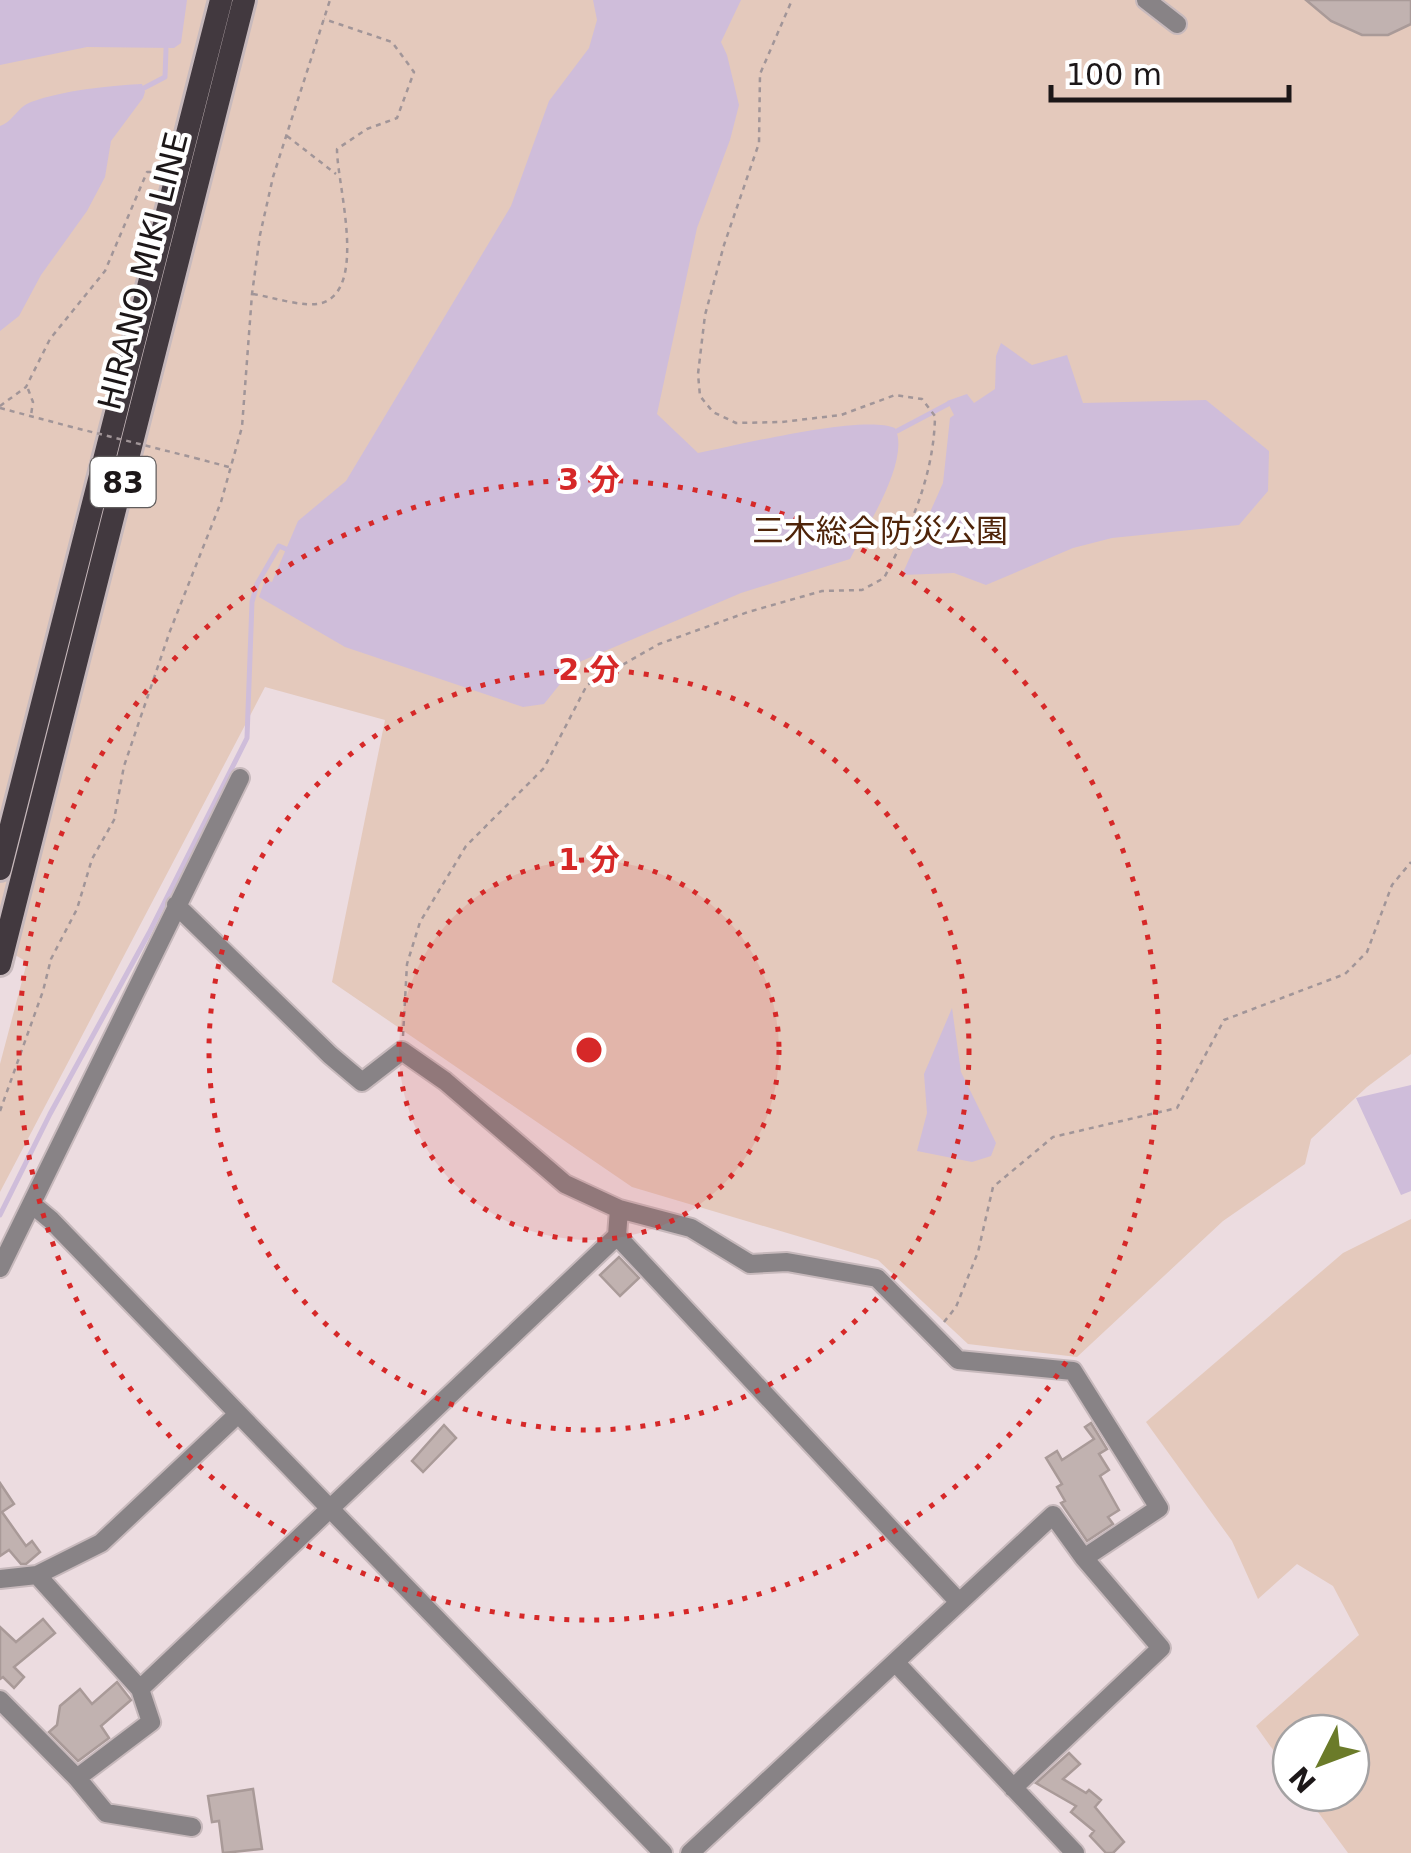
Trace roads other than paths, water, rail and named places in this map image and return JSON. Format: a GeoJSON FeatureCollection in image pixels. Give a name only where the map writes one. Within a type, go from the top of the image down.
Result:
{"type":"FeatureCollection","features":[{"type":"Feature","properties":{"kind":"main road","name":"HIRANO MIKI LINE"},"geometry":{"type":"LineString","coordinates":[[0,868],[220,0]]}},
{"type":"Feature","properties":{"kind":"main road","name":"HIRANO MIKI LINE"},"geometry":{"type":"LineString","coordinates":[[0,964],[244,0]]}},
{"type":"Feature","properties":{"kind":"street"},"geometry":{"type":"LineString","coordinates":[[1146,0],[1177,24]]}},
{"type":"Feature","properties":{"kind":"street"},"geometry":{"type":"LineString","coordinates":[[0,1268],[240,778]]}},
{"type":"Feature","properties":{"kind":"street"},"geometry":{"type":"LineString","coordinates":[[176,905],[362,1082],[402,1051],[565,1184],[619,1209],[691,1228],[750,1264],[787,1262],[876,1278],[958,1360],[1074,1370],[1159,1508],[1084,1558]]}},
{"type":"Feature","properties":{"kind":"street"},"geometry":{"type":"LineString","coordinates":[[33,1205],[663,1853]]}},
{"type":"Feature","properties":{"kind":"street"},"geometry":{"type":"LineString","coordinates":[[140,1689],[617,1236],[619,1209]]}},
{"type":"Feature","properties":{"kind":"street"},"geometry":{"type":"LineString","coordinates":[[617,1236],[959,1602]]}},
{"type":"Feature","properties":{"kind":"street"},"geometry":{"type":"LineString","coordinates":[[0,1579],[37,1575],[101,1543],[238,1414]]}},
{"type":"Feature","properties":{"kind":"street"},"geometry":{"type":"LineString","coordinates":[[690,1853],[1052,1515],[1161,1648],[1014,1788]]}},
{"type":"Feature","properties":{"kind":"street"},"geometry":{"type":"LineString","coordinates":[[37,1575],[140,1689],[151,1722],[77,1778]]}},
{"type":"Feature","properties":{"kind":"street"},"geometry":{"type":"LineString","coordinates":[[895,1662],[1075,1853]]}},
{"type":"Feature","properties":{"kind":"street"},"geometry":{"type":"LineString","coordinates":[[0,1700],[106,1813],[192,1827]]}},
{"type":"Feature","properties":{"kind":"waterway"},"geometry":{"type":"LineString","coordinates":[[144,88],[165,77],[166,49]]}},
{"type":"Feature","properties":{"kind":"waterway"},"geometry":{"type":"LineString","coordinates":[[897,431],[948,404]]}},
{"type":"Feature","properties":{"kind":"waterway"},"geometry":{"type":"LineString","coordinates":[[0,1215],[247,738],[252,602],[257,584],[279,546],[286,549]]}},
{"type":"Feature","properties":{"kind":"park label","name":"三木総合防災公園"},"geometry":{"type":"Point","coordinates":[880,531]}}]}
